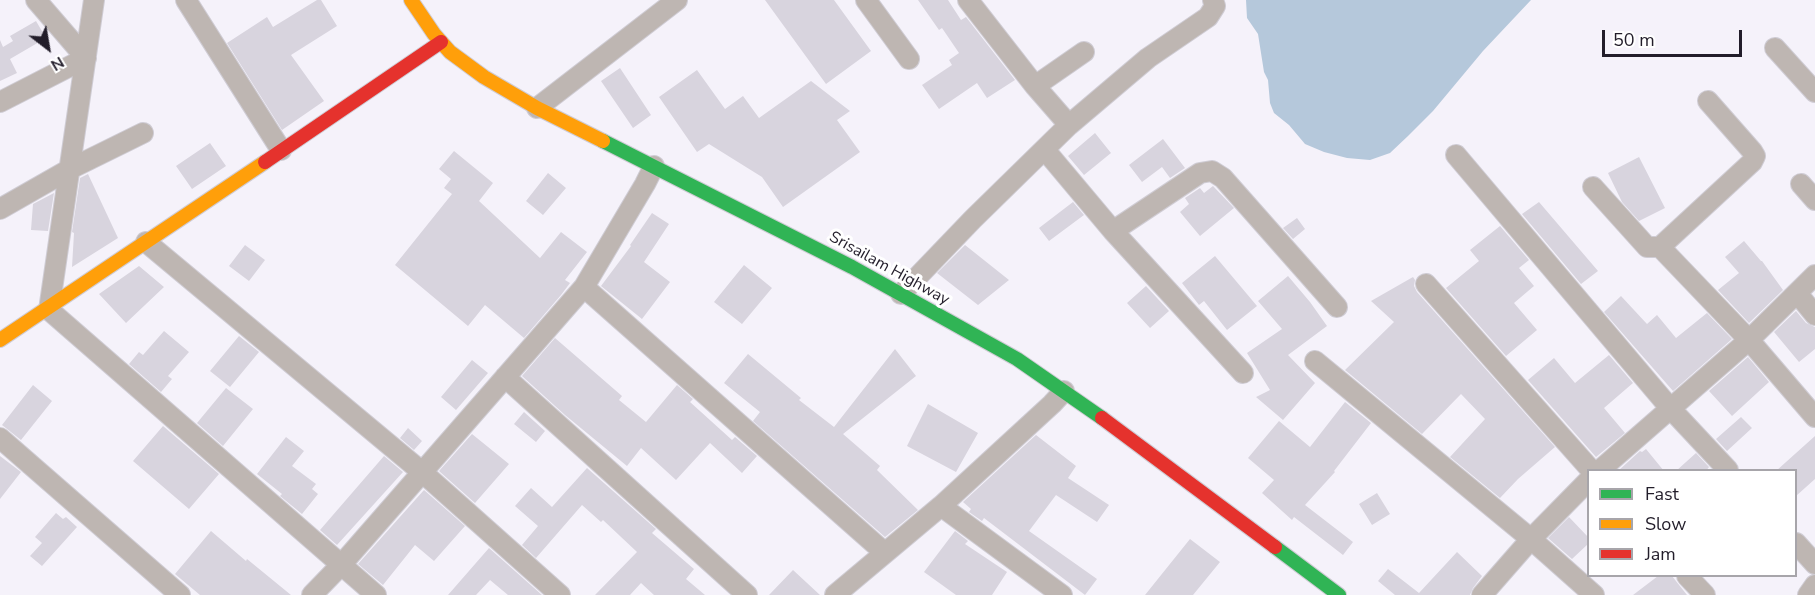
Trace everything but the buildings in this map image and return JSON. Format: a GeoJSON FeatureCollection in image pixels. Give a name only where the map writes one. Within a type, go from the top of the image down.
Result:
{"type":"FeatureCollection","features":[{"type":"Feature","properties":{"kind":"main road","name":"Srisailam Highway"},"geometry":{"type":"LineString","coordinates":[[411,0],[450,52],[484,77],[537,108],[852,267],[1017,359],[1053,401],[1125,434],[1339,595]]}},
{"type":"Feature","properties":{"kind":"main road"},"geometry":{"type":"LineString","coordinates":[[0,340],[49,310],[441,42]]}},
{"type":"Feature","properties":{"kind":"street"},"geometry":{"type":"LineString","coordinates":[[36,0],[86,58]]}},
{"type":"Feature","properties":{"kind":"street"},"geometry":{"type":"LineString","coordinates":[[94,0],[49,310],[376,595]]}},
{"type":"Feature","properties":{"kind":"street"},"geometry":{"type":"LineString","coordinates":[[186,0],[281,150]]}},
{"type":"Feature","properties":{"kind":"street"},"geometry":{"type":"LineString","coordinates":[[537,108],[677,0]]}},
{"type":"Feature","properties":{"kind":"street"},"geometry":{"type":"LineString","coordinates":[[866,0],[909,59]]}},
{"type":"Feature","properties":{"kind":"street"},"geometry":{"type":"LineString","coordinates":[[968,0],[1035,86],[1069,124]]}},
{"type":"Feature","properties":{"kind":"street"},"geometry":{"type":"LineString","coordinates":[[901,294],[1069,124],[1148,58],[1208,17],[1215,6],[1213,0]]}},
{"type":"Feature","properties":{"kind":"street"},"geometry":{"type":"LineString","coordinates":[[1775,48],[1815,92]]}},
{"type":"Feature","properties":{"kind":"street"},"geometry":{"type":"LineString","coordinates":[[1035,86],[1084,52]]}},
{"type":"Feature","properties":{"kind":"street"},"geometry":{"type":"LineString","coordinates":[[0,102],[86,58]]}},
{"type":"Feature","properties":{"kind":"street"},"geometry":{"type":"LineString","coordinates":[[1593,187],[1647,247],[1660,247],[1752,162],[1755,156],[1708,101]]}},
{"type":"Feature","properties":{"kind":"street"},"geometry":{"type":"LineString","coordinates":[[0,209],[70,169],[144,133]]}},
{"type":"Feature","properties":{"kind":"street"},"geometry":{"type":"LineString","coordinates":[[1045,150],[1113,231],[1243,373]]}},
{"type":"Feature","properties":{"kind":"street"},"geometry":{"type":"LineString","coordinates":[[1456,155],[1671,408],[1726,469]]}},
{"type":"Feature","properties":{"kind":"street"},"geometry":{"type":"LineString","coordinates":[[312,595],[423,472],[584,286],[654,166]]}},
{"type":"Feature","properties":{"kind":"street"},"geometry":{"type":"LineString","coordinates":[[1113,231],[1200,173],[1212,171],[1223,178],[1337,307]]}},
{"type":"Feature","properties":{"kind":"street"},"geometry":{"type":"LineString","coordinates":[[1801,184],[1815,200]]}},
{"type":"Feature","properties":{"kind":"street"},"geometry":{"type":"LineString","coordinates":[[146,242],[423,472],[560,595]]}},
{"type":"Feature","properties":{"kind":"street"},"geometry":{"type":"LineString","coordinates":[[1660,247],[1749,340],[1815,417]]}},
{"type":"Feature","properties":{"kind":"street"},"geometry":{"type":"LineString","coordinates":[[1602,469],[1749,340],[1815,275]]}},
{"type":"Feature","properties":{"kind":"street"},"geometry":{"type":"LineString","coordinates":[[1426,284],[1589,469]]}},
{"type":"Feature","properties":{"kind":"street"},"geometry":{"type":"LineString","coordinates":[[584,286],[885,553]]}},
{"type":"Feature","properties":{"kind":"street"},"geometry":{"type":"LineString","coordinates":[[1797,293],[1815,315]]}},
{"type":"Feature","properties":{"kind":"street"},"geometry":{"type":"LineString","coordinates":[[1315,361],[1531,539],[1594,595]]}},
{"type":"Feature","properties":{"kind":"street"},"geometry":{"type":"LineString","coordinates":[[505,377],[747,595]]}},
{"type":"Feature","properties":{"kind":"street"},"geometry":{"type":"LineString","coordinates":[[841,593],[940,506],[1053,401]]}},
{"type":"Feature","properties":{"kind":"street"},"geometry":{"type":"LineString","coordinates":[[0,438],[180,595]]}},
{"type":"Feature","properties":{"kind":"street"},"geometry":{"type":"LineString","coordinates":[[1482,595],[1531,539],[1587,482]]}},
{"type":"Feature","properties":{"kind":"street"},"geometry":{"type":"LineString","coordinates":[[940,506],[1062,595]]}},
{"type":"Feature","properties":{"kind":"street"},"geometry":{"type":"LineString","coordinates":[[1797,544],[1815,564]]}},
{"type":"Feature","properties":{"kind":"street"},"geometry":{"type":"LineString","coordinates":[[1688,577],[1704,595]]}},
{"type":"Feature","properties":{"kind":"street"},"geometry":{"type":"LineString","coordinates":[[1808,595],[1815,585]]}},
{"type":"Feature","properties":{"kind":"water"},"geometry":{"type":"Polygon","coordinates":[[[1246,0],[1531,0],[1408,136],[1390,153],[1370,160],[1347,158],[1305,144],[1289,125],[1274,113],[1270,103],[1268,80],[1264,72],[1258,34],[1247,18],[1246,0]]]}},
{"type":"Feature","properties":{"kind":"traffic: fast"},"geometry":{"type":"LineString","coordinates":[[603,141],[852,267],[1017,359],[1102,418]]}},
{"type":"Feature","properties":{"kind":"traffic: fast"},"geometry":{"type":"LineString","coordinates":[[1275,547],[1339,595]]}},
{"type":"Feature","properties":{"kind":"traffic: slow"},"geometry":{"type":"LineString","coordinates":[[411,0],[434,34],[450,52],[484,77],[537,108],[603,141]]}},
{"type":"Feature","properties":{"kind":"traffic: slow"},"geometry":{"type":"LineString","coordinates":[[0,340],[265,162]]}},
{"type":"Feature","properties":{"kind":"traffic: jam"},"geometry":{"type":"LineString","coordinates":[[265,162],[441,42]]}},
{"type":"Feature","properties":{"kind":"traffic: jam"},"geometry":{"type":"LineString","coordinates":[[1102,418],[1275,547]]}}]}
